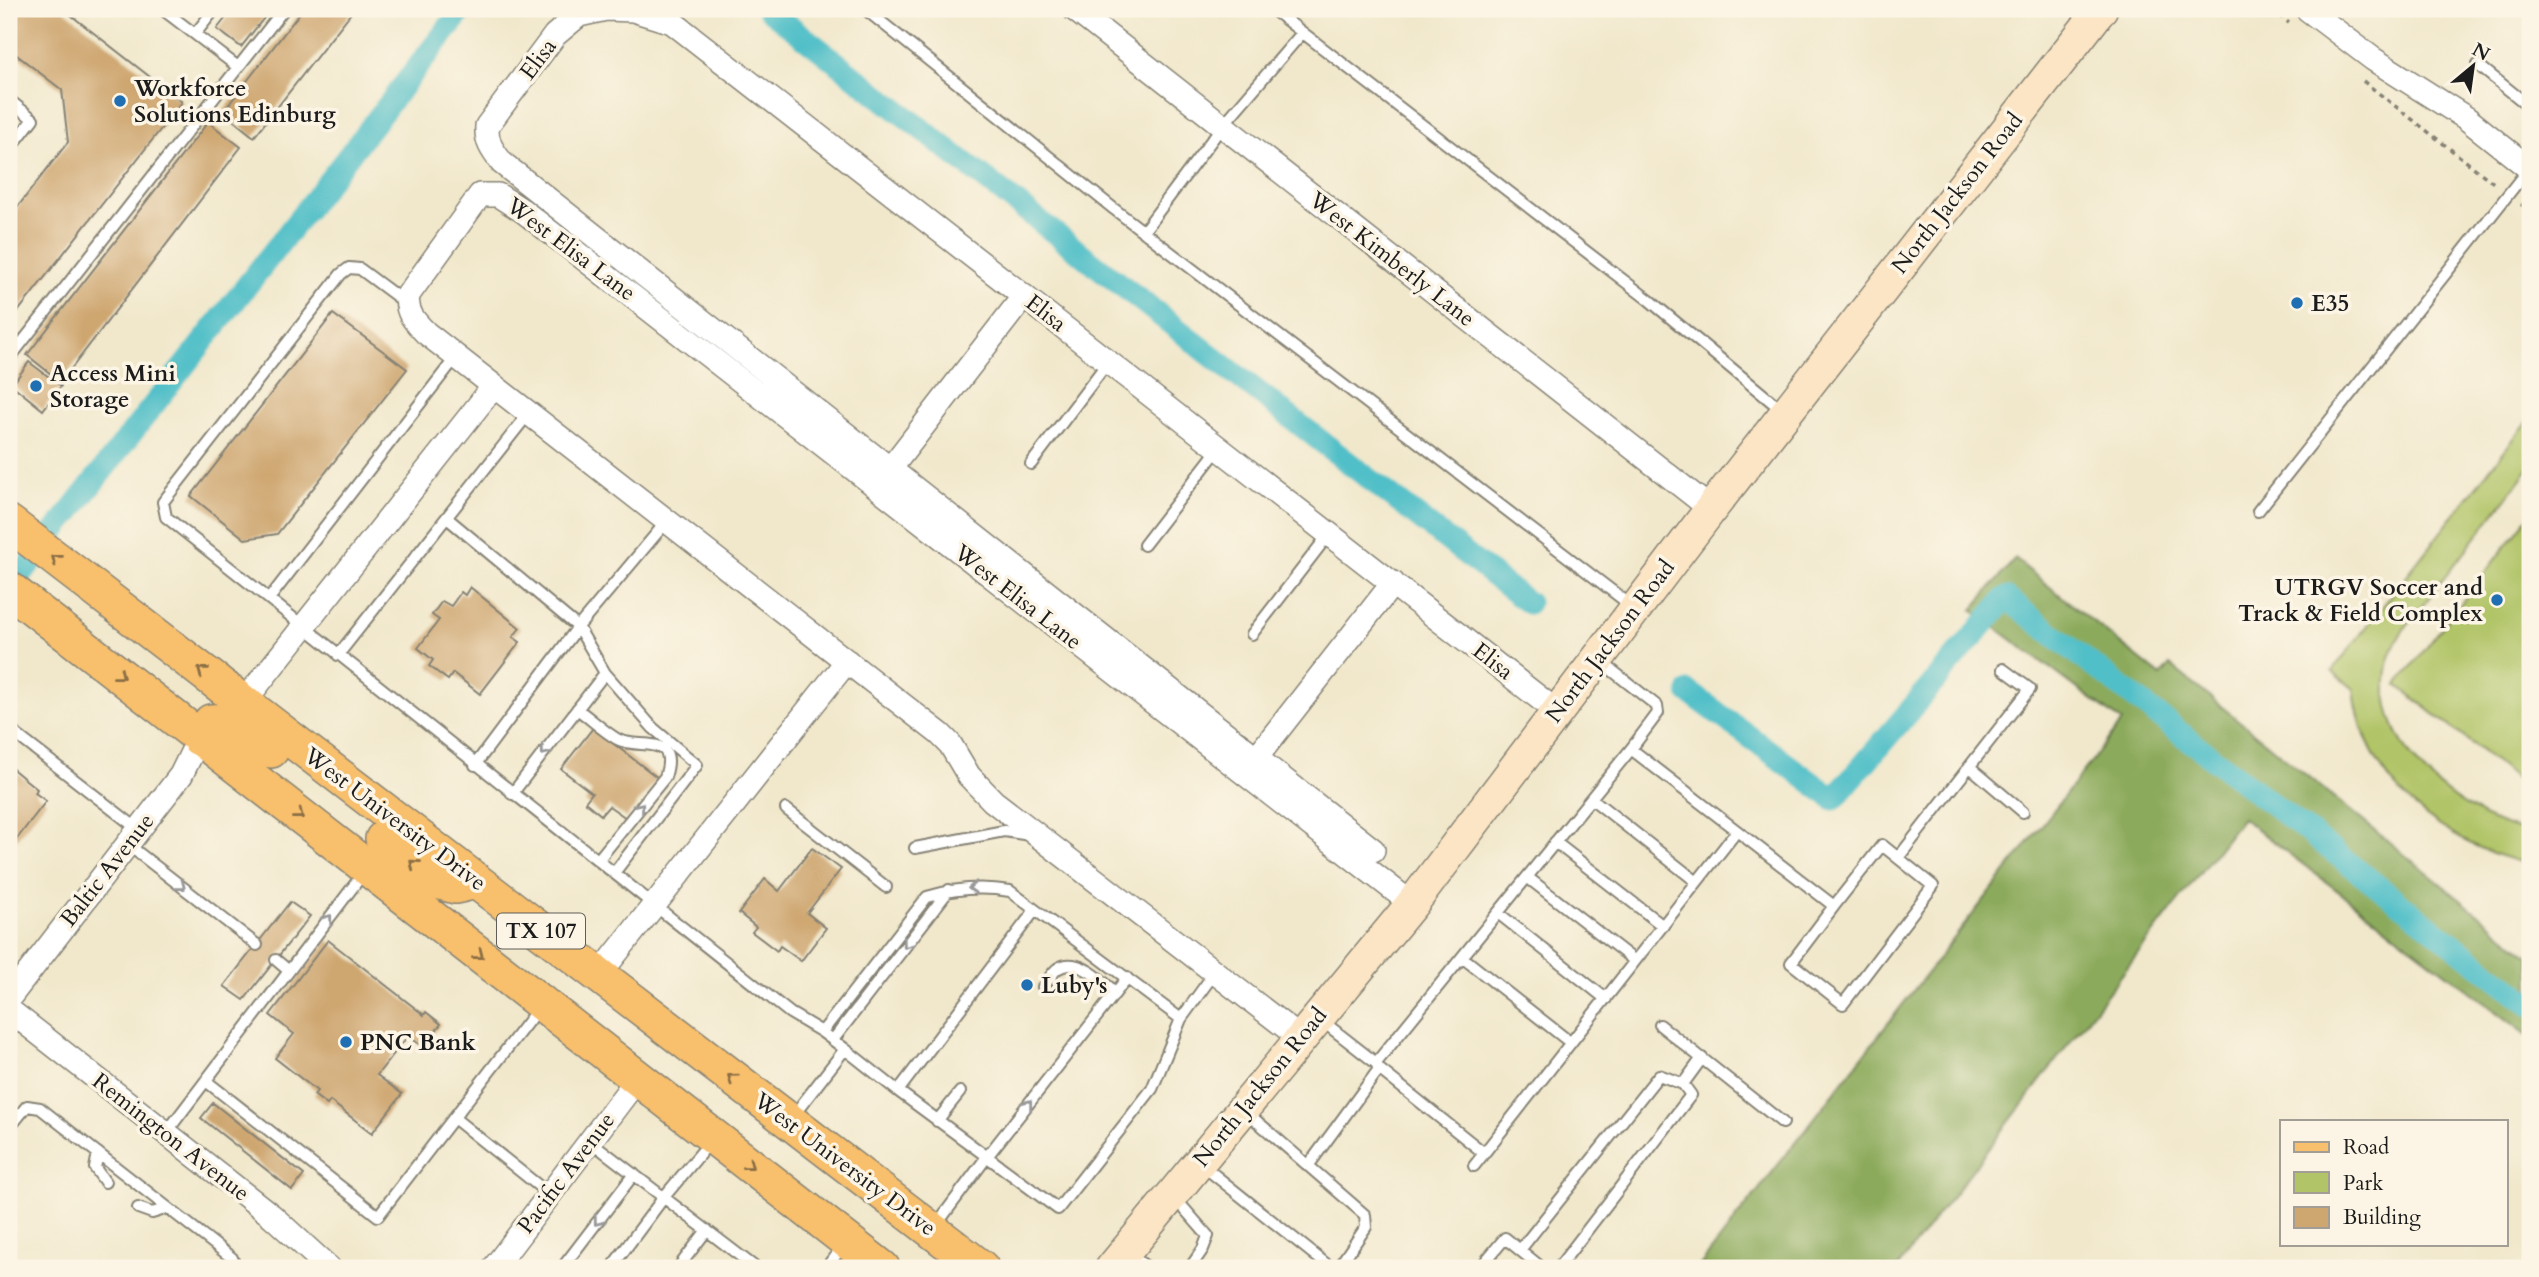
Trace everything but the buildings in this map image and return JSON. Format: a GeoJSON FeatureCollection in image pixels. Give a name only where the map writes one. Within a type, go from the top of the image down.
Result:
{"type":"FeatureCollection","features":[{"type":"Feature","properties":{"kind":"main road","name":"North Jackson Road"},"geometry":{"type":"LineString","coordinates":[[1129,1263],[1172,1195],[1412,904],[1710,509],[2101,9]]}},
{"type":"Feature","properties":{"kind":"main road","name":"West University Drive"},"geometry":{"type":"LineString","coordinates":[[10,523],[981,1268]]}},
{"type":"Feature","properties":{"kind":"main road","name":"TX 107"},"geometry":{"type":"LineString","coordinates":[[9,589],[882,1268]]}},
{"type":"Feature","properties":{"kind":"main road"},"geometry":{"type":"LineString","coordinates":[[199,738],[211,722],[223,721],[241,729],[345,808],[433,880],[456,886],[475,881]]}},
{"type":"Feature","properties":{"kind":"street","name":"Elisa"},"geometry":{"type":"LineString","coordinates":[[1373,850],[502,163],[486,137],[487,126],[555,35],[579,15],[606,9],[633,10],[672,22],[1556,710]]}},
{"type":"Feature","properties":{"kind":"street","name":"West Kimberly Lane"},"geometry":{"type":"LineString","coordinates":[[1074,9],[1710,509]]}},
{"type":"Feature","properties":{"kind":"street"},"geometry":{"type":"LineString","coordinates":[[2300,17],[2466,118],[2529,168]]}},
{"type":"Feature","properties":{"kind":"street","name":"West Elisa Lane"},"geometry":{"type":"LineString","coordinates":[[407,304],[408,295],[480,195],[498,195],[523,211],[885,491],[1161,710],[1412,904]]}},
{"type":"Feature","properties":{"kind":"street"},"geometry":{"type":"LineString","coordinates":[[890,469],[1024,296]]}},
{"type":"Feature","properties":{"kind":"street"},"geometry":{"type":"LineString","coordinates":[[407,304],[412,319],[456,356],[940,734],[950,744],[969,776],[985,793],[1039,837],[1215,972],[1309,1028]]}},
{"type":"Feature","properties":{"kind":"street"},"geometry":{"type":"LineString","coordinates":[[243,703],[494,386]]}},
{"type":"Feature","properties":{"kind":"street"},"geometry":{"type":"LineString","coordinates":[[1256,758],[1393,583]]}},
{"type":"Feature","properties":{"kind":"street"},"geometry":{"type":"LineString","coordinates":[[599,975],[847,661]]}},
{"type":"Feature","properties":{"kind":"street","name":"Baltic Avenue"},"geometry":{"type":"LineString","coordinates":[[9,998],[181,775],[199,738]]}},
{"type":"Feature","properties":{"kind":"street","name":"Remington Avenue"},"geometry":{"type":"LineString","coordinates":[[9,1010],[272,1216],[329,1268]]}},
{"type":"Feature","properties":{"kind":"street","name":"Pacific Avenue"},"geometry":{"type":"LineString","coordinates":[[494,1268],[638,1078]]}},
{"type":"Feature","properties":{"kind":"lane"},"geometry":{"type":"LineString","coordinates":[[162,9],[238,67]]}},
{"type":"Feature","properties":{"kind":"lane"},"geometry":{"type":"LineString","coordinates":[[195,34],[215,9]]}},
{"type":"Feature","properties":{"kind":"lane"},"geometry":{"type":"LineString","coordinates":[[9,359],[284,9]]}},
{"type":"Feature","properties":{"kind":"lane"},"geometry":{"type":"LineString","coordinates":[[865,9],[1143,232],[1634,609]]}},
{"type":"Feature","properties":{"kind":"lane"},"geometry":{"type":"LineString","coordinates":[[1272,9],[1649,300],[1786,413]]}},
{"type":"Feature","properties":{"kind":"lane"},"geometry":{"type":"LineString","coordinates":[[1143,232],[1223,125],[1302,33]]}},
{"type":"Feature","properties":{"kind":"lane"},"geometry":{"type":"LineString","coordinates":[[2478,65],[2530,107]]}},
{"type":"Feature","properties":{"kind":"lane"},"geometry":{"type":"LineString","coordinates":[[9,100],[33,119],[9,150]]}},
{"type":"Feature","properties":{"kind":"lane"},"geometry":{"type":"LineString","coordinates":[[2258,512],[2529,168]]}},
{"type":"Feature","properties":{"kind":"lane"},"geometry":{"type":"LineString","coordinates":[[407,304],[360,269],[349,268],[341,274],[163,502],[166,517],[790,1013],[833,1040],[986,1158],[1058,1209],[1152,1088],[1181,1019],[1215,972]]}},
{"type":"Feature","properties":{"kind":"lane"},"geometry":{"type":"LineString","coordinates":[[269,599],[456,356]]}},
{"type":"Feature","properties":{"kind":"lane"},"geometry":{"type":"LineString","coordinates":[[1031,464],[1108,362]]}},
{"type":"Feature","properties":{"kind":"lane"},"geometry":{"type":"LineString","coordinates":[[338,655],[529,413]]}},
{"type":"Feature","properties":{"kind":"lane"},"geometry":{"type":"LineString","coordinates":[[1143,545],[1219,448]]}},
{"type":"Feature","properties":{"kind":"lane"},"geometry":{"type":"LineString","coordinates":[[447,517],[578,627],[605,673],[653,728],[697,765],[614,873]]}},
{"type":"Feature","properties":{"kind":"lane"},"geometry":{"type":"LineString","coordinates":[[475,765],[578,627],[667,521]]}},
{"type":"Feature","properties":{"kind":"lane"},"geometry":{"type":"LineString","coordinates":[[1252,634],[1329,534]]}},
{"type":"Feature","properties":{"kind":"lane"},"geometry":{"type":"LineString","coordinates":[[1308,1166],[1377,1066],[1658,713],[1657,706],[1597,658]]}},
{"type":"Feature","properties":{"kind":"lane"},"geometry":{"type":"LineString","coordinates":[[1898,858],[2030,689],[2003,669]]}},
{"type":"Feature","properties":{"kind":"lane"},"geometry":{"type":"LineString","coordinates":[[512,794],[605,673]]}},
{"type":"Feature","properties":{"kind":"lane"},"geometry":{"type":"LineString","coordinates":[[578,709],[628,744],[650,743],[659,746],[666,755],[668,765],[664,777],[598,860]]}},
{"type":"Feature","properties":{"kind":"lane"},"geometry":{"type":"LineString","coordinates":[[9,729],[257,945]]}},
{"type":"Feature","properties":{"kind":"lane"},"geometry":{"type":"LineString","coordinates":[[1631,750],[1834,906]]}},
{"type":"Feature","properties":{"kind":"lane"},"geometry":{"type":"LineString","coordinates":[[1970,767],[2024,812]]}},
{"type":"Feature","properties":{"kind":"lane"},"geometry":{"type":"LineString","coordinates":[[1591,798],[1697,882]]}},
{"type":"Feature","properties":{"kind":"lane"},"geometry":{"type":"LineString","coordinates":[[786,809],[886,887]]}},
{"type":"Feature","properties":{"kind":"lane"},"geometry":{"type":"LineString","coordinates":[[915,848],[1004,831],[1039,837]]}},
{"type":"Feature","properties":{"kind":"lane"},"geometry":{"type":"LineString","coordinates":[[1474,1166],[1737,831]]}},
{"type":"Feature","properties":{"kind":"lane"},"geometry":{"type":"LineString","coordinates":[[1555,842],[1662,926]]}},
{"type":"Feature","properties":{"kind":"lane"},"geometry":{"type":"LineString","coordinates":[[1882,845],[1933,886],[1843,1004],[1791,963],[1834,906],[1882,845]]}},
{"type":"Feature","properties":{"kind":"lane"},"geometry":{"type":"LineString","coordinates":[[166,1133],[367,868]]}},
{"type":"Feature","properties":{"kind":"lane"},"geometry":{"type":"LineString","coordinates":[[1527,877],[1635,961]]}},
{"type":"Feature","properties":{"kind":"lane"},"geometry":{"type":"LineString","coordinates":[[822,1032],[928,897],[949,890],[988,888],[1010,891],[1181,1019]]}},
{"type":"Feature","properties":{"kind":"lane"},"geometry":{"type":"LineString","coordinates":[[833,1040],[949,890]]}},
{"type":"Feature","properties":{"kind":"lane"},"geometry":{"type":"LineString","coordinates":[[898,1091],[1035,910]]}},
{"type":"Feature","properties":{"kind":"lane"},"geometry":{"type":"LineString","coordinates":[[1498,913],[1606,999]]}},
{"type":"Feature","properties":{"kind":"lane"},"geometry":{"type":"LineString","coordinates":[[1462,957],[1571,1043]]}},
{"type":"Feature","properties":{"kind":"lane"},"geometry":{"type":"LineString","coordinates":[[276,960],[289,971]]}},
{"type":"Feature","properties":{"kind":"lane"},"geometry":{"type":"LineString","coordinates":[[1043,987],[1057,969],[1072,965],[1088,971],[1115,992]]}},
{"type":"Feature","properties":{"kind":"lane"},"geometry":{"type":"LineString","coordinates":[[932,1231],[1127,978]]}},
{"type":"Feature","properties":{"kind":"lane"},"geometry":{"type":"LineString","coordinates":[[206,1081],[378,1216],[542,1003]]}},
{"type":"Feature","properties":{"kind":"lane"},"geometry":{"type":"LineString","coordinates":[[1660,1025],[1783,1123]]}},
{"type":"Feature","properties":{"kind":"lane"},"geometry":{"type":"LineString","coordinates":[[1309,1028],[1377,1066],[1484,1153]]}},
{"type":"Feature","properties":{"kind":"lane"},"geometry":{"type":"LineString","coordinates":[[789,1121],[845,1049]]}},
{"type":"Feature","properties":{"kind":"lane"},"geometry":{"type":"LineString","coordinates":[[1683,1084],[1702,1058]]}},
{"type":"Feature","properties":{"kind":"lane"},"geometry":{"type":"LineString","coordinates":[[1520,1250],[1658,1075],[1683,1084],[1691,1096],[1558,1268]]}},
{"type":"Feature","properties":{"kind":"lane"},"geometry":{"type":"LineString","coordinates":[[937,1121],[960,1092]]}},
{"type":"Feature","properties":{"kind":"lane"},"geometry":{"type":"LineString","coordinates":[[9,1128],[27,1106],[40,1108],[232,1258],[236,1268]]}},
{"type":"Feature","properties":{"kind":"lane"},"geometry":{"type":"LineString","coordinates":[[1243,1109],[1365,1215],[1366,1227],[1338,1268]]}},
{"type":"Feature","properties":{"kind":"lane"},"geometry":{"type":"LineString","coordinates":[[454,1118],[550,1195]]}},
{"type":"Feature","properties":{"kind":"lane"},"geometry":{"type":"LineString","coordinates":[[611,1268],[714,1137]]}},
{"type":"Feature","properties":{"kind":"lane"},"geometry":{"type":"LineString","coordinates":[[590,1141],[756,1268]]}},
{"type":"Feature","properties":{"kind":"lane"},"geometry":{"type":"LineString","coordinates":[[98,1153],[95,1168],[105,1182]]}},
{"type":"Feature","properties":{"kind":"lane"},"geometry":{"type":"LineString","coordinates":[[1199,1163],[1331,1268]]}},
{"type":"Feature","properties":{"kind":"lane"},"geometry":{"type":"LineString","coordinates":[[562,1268],[634,1174]]}},
{"type":"Feature","properties":{"kind":"lane"},"geometry":{"type":"LineString","coordinates":[[1172,1195],[1208,1236],[1190,1268]]}},
{"type":"Feature","properties":{"kind":"lane"},"geometry":{"type":"LineString","coordinates":[[138,1208],[152,1213],[168,1208]]}},
{"type":"Feature","properties":{"kind":"lane"},"geometry":{"type":"LineString","coordinates":[[678,1268],[706,1230]]}},
{"type":"Feature","properties":{"kind":"lane"},"geometry":{"type":"LineString","coordinates":[[1480,1268],[1505,1237],[1542,1268]]}},
{"type":"Feature","properties":{"kind":"lane"},"geometry":{"type":"LineString","coordinates":[[826,1268],[846,1240]]}},
{"type":"Feature","properties":{"kind":"path"},"geometry":{"type":"LineString","coordinates":[[2271,9],[2300,17]]}},
{"type":"Feature","properties":{"kind":"path"},"geometry":{"type":"LineString","coordinates":[[2357,76],[2530,211]]}},
{"type":"Feature","properties":{"kind":"green space"},"geometry":{"type":"Polygon","coordinates":[[[2530,418],[2530,468],[2402,632],[2388,665],[2387,698],[2396,730],[2414,759],[2438,785],[2467,807],[2498,823],[2530,832],[2530,864],[2467,842],[2413,805],[2391,780],[2373,753],[2361,722],[2354,689],[2332,671],[2530,418]]]}},
{"type":"Feature","properties":{"kind":"green space","name":"UTRGV Soccer and Track & Field Complex"},"geometry":{"type":"Polygon","coordinates":[[[2530,515],[2530,789],[2397,685],[2530,515]]]}},
{"type":"Feature","properties":{"kind":"green space"},"geometry":{"type":"Polygon","coordinates":[[[2015,559],[2161,676],[2170,665],[2530,956],[2530,1037],[2242,818],[1897,1268],[1698,1268],[2122,722],[1972,610],[2015,559]]]}},
{"type":"Feature","properties":{"kind":"waterway"},"geometry":{"type":"LineString","coordinates":[[9,590],[463,9]]}},
{"type":"Feature","properties":{"kind":"waterway"},"geometry":{"type":"LineString","coordinates":[[768,9],[1528,603]]}},
{"type":"Feature","properties":{"kind":"waterway"},"geometry":{"type":"LineString","coordinates":[[1689,692],[1834,799],[2006,598],[2530,1004]]}},
{"type":"Feature","properties":{"kind":"place","name":"Workforce Solutions Edinburg"},"geometry":{"type":"Point","coordinates":[120,101]}},
{"type":"Feature","properties":{"kind":"place","name":"E35"},"geometry":{"type":"Point","coordinates":[2297,303]}},
{"type":"Feature","properties":{"kind":"place","name":"Access Mini Storage"},"geometry":{"type":"Point","coordinates":[36,386]}},
{"type":"Feature","properties":{"kind":"place","name":"UTRGV Soccer and Track & Field Complex"},"geometry":{"type":"Point","coordinates":[2497,600]}},
{"type":"Feature","properties":{"kind":"place","name":"Luby's"},"geometry":{"type":"Point","coordinates":[1027,985]}},
{"type":"Feature","properties":{"kind":"place","name":"PNC Bank"},"geometry":{"type":"Point","coordinates":[346,1042]}}]}
